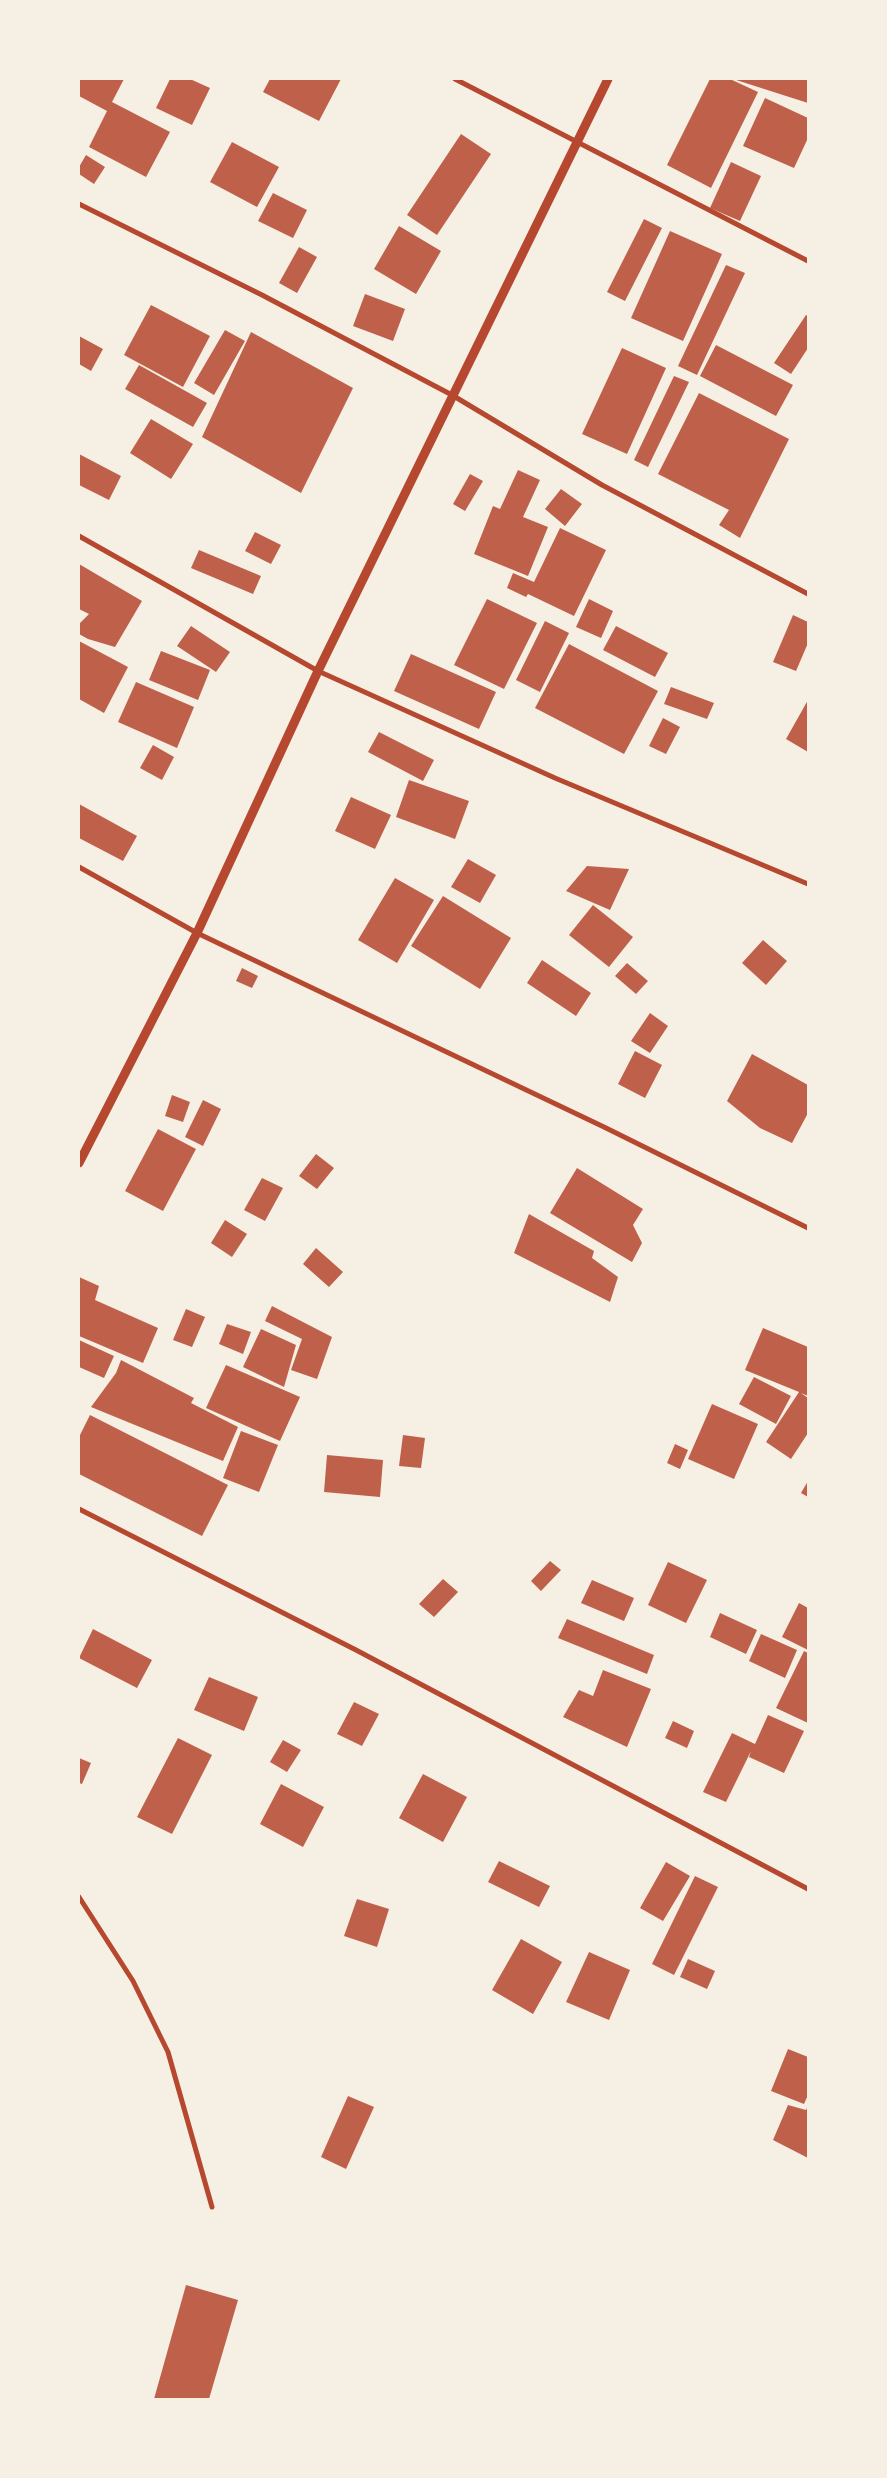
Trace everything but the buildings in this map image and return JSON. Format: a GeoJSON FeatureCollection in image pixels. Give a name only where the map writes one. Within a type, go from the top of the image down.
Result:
{"type":"FeatureCollection","features":[{"type":"Feature","properties":{"kind":"street"},"geometry":{"type":"LineString","coordinates":[[455,79],[808,261]]}},
{"type":"Feature","properties":{"kind":"street"},"geometry":{"type":"LineString","coordinates":[[79,1163],[197,932],[318,671],[608,79]]}},
{"type":"Feature","properties":{"kind":"street"},"geometry":{"type":"LineString","coordinates":[[79,204],[262,295],[452,395],[602,485],[808,594]]}},
{"type":"Feature","properties":{"kind":"street"},"geometry":{"type":"LineString","coordinates":[[79,536],[318,671],[555,778],[808,884]]}},
{"type":"Feature","properties":{"kind":"street"},"geometry":{"type":"LineString","coordinates":[[79,867],[197,932],[604,1127],[808,1228]]}},
{"type":"Feature","properties":{"kind":"street"},"geometry":{"type":"LineString","coordinates":[[79,1509],[365,1654],[808,1889]]}},
{"type":"Feature","properties":{"kind":"street"},"geometry":{"type":"LineString","coordinates":[[79,1897],[133,1981],[168,2052],[212,2207]]}}]}
